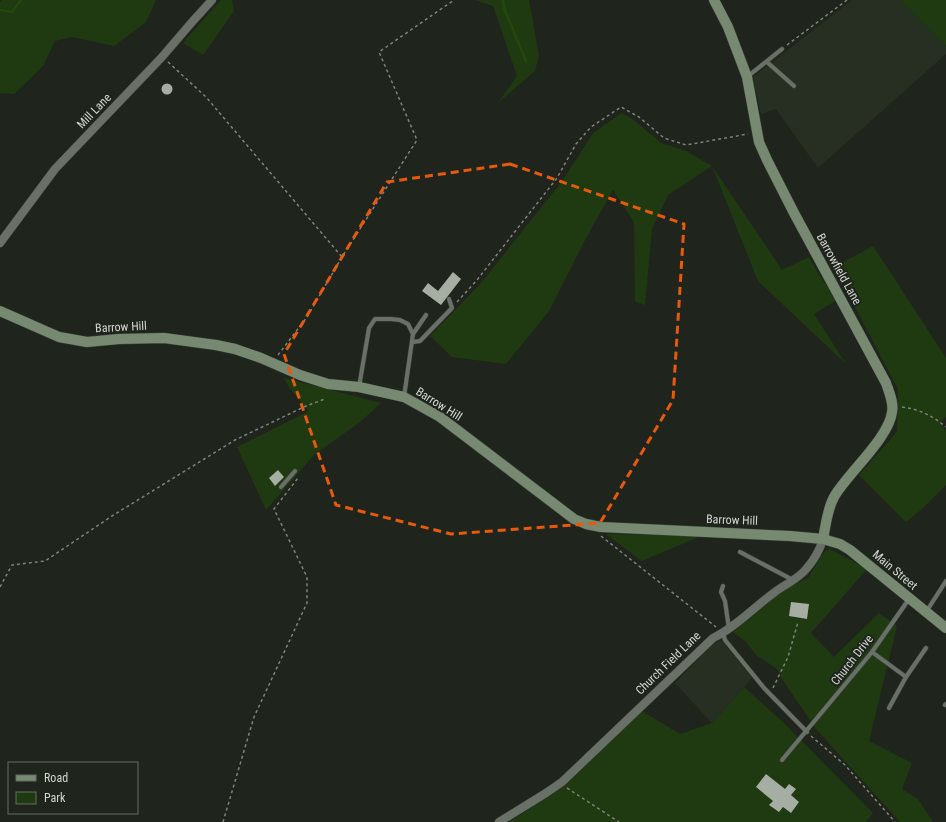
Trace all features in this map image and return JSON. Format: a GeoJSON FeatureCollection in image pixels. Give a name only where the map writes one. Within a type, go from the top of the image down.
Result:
{"type":"FeatureCollection","features":[{"type":"Feature","properties":{"kind":"main road","name":"Barrowfield Lane"},"geometry":{"type":"LineString","coordinates":[[714,0],[728,27],[747,77],[759,142],[794,213],[886,382],[892,405],[892,413],[886,430],[834,497],[827,513],[823,538]]}},
{"type":"Feature","properties":{"kind":"main road","name":"Barrow Hill"},"geometry":{"type":"LineString","coordinates":[[0,311],[59,337],[87,342],[119,339],[171,339],[216,344],[235,349],[300,375],[328,384],[359,387],[404,397],[440,417],[574,519],[586,524],[601,527],[629,529],[823,538]]}},
{"type":"Feature","properties":{"kind":"main road","name":"Main Street"},"geometry":{"type":"LineString","coordinates":[[823,538],[840,544],[850,550],[946,628]]}},
{"type":"Feature","properties":{"kind":"street","name":"Mill Lane"},"geometry":{"type":"LineString","coordinates":[[0,243],[55,169],[162,57],[212,0]]}},
{"type":"Feature","properties":{"kind":"street","name":"Church Field Lane"},"geometry":{"type":"LineString","coordinates":[[499,822],[562,782],[712,638],[726,631],[776,591],[807,569],[821,545],[823,538]]}},
{"type":"Feature","properties":{"kind":"lane"},"geometry":{"type":"LineString","coordinates":[[747,77],[782,49]]}},
{"type":"Feature","properties":{"kind":"lane"},"geometry":{"type":"LineString","coordinates":[[767,62],[794,86]]}},
{"type":"Feature","properties":{"kind":"lane"},"geometry":{"type":"LineString","coordinates":[[413,342],[420,341],[452,308],[449,299]]}},
{"type":"Feature","properties":{"kind":"lane"},"geometry":{"type":"LineString","coordinates":[[404,397],[414,334],[426,315]]}},
{"type":"Feature","properties":{"kind":"lane"},"geometry":{"type":"LineString","coordinates":[[359,387],[369,328],[375,319],[400,320],[408,324],[414,334]]}},
{"type":"Feature","properties":{"kind":"lane"},"geometry":{"type":"LineString","coordinates":[[281,487],[295,471]]}},
{"type":"Feature","properties":{"kind":"lane"},"geometry":{"type":"LineString","coordinates":[[740,552],[793,580]]}},
{"type":"Feature","properties":{"kind":"lane"},"geometry":{"type":"LineString","coordinates":[[926,613],[946,581]]}},
{"type":"Feature","properties":{"kind":"lane"},"geometry":{"type":"LineString","coordinates":[[723,586],[721,592],[725,601],[725,640],[770,694],[807,732]]}},
{"type":"Feature","properties":{"kind":"lane","name":"Church Drive"},"geometry":{"type":"LineString","coordinates":[[782,760],[807,732],[872,652],[909,598]]}},
{"type":"Feature","properties":{"kind":"lane"},"geometry":{"type":"LineString","coordinates":[[889,708],[906,677],[926,648]]}},
{"type":"Feature","properties":{"kind":"lane"},"geometry":{"type":"LineString","coordinates":[[872,652],[906,677]]}},
{"type":"Feature","properties":{"kind":"path"},"geometry":{"type":"LineString","coordinates":[[272,363],[307,317],[342,257],[417,140],[378,52],[454,0]]}},
{"type":"Feature","properties":{"kind":"path"},"geometry":{"type":"LineString","coordinates":[[782,49],[847,0]]}},
{"type":"Feature","properties":{"kind":"path"},"geometry":{"type":"LineString","coordinates":[[162,57],[206,97],[342,257]]}},
{"type":"Feature","properties":{"kind":"path"},"geometry":{"type":"LineString","coordinates":[[452,308],[477,280],[556,178],[576,144],[591,127],[621,107],[639,117],[664,138],[686,145],[757,131]]}},
{"type":"Feature","properties":{"kind":"path"},"geometry":{"type":"LineString","coordinates":[[0,587],[12,565],[45,561],[112,516],[235,440],[306,406],[325,399]]}},
{"type":"Feature","properties":{"kind":"path"},"geometry":{"type":"LineString","coordinates":[[892,405],[911,408],[934,417],[946,426]]}},
{"type":"Feature","properties":{"kind":"path"},"geometry":{"type":"LineString","coordinates":[[223,822],[254,717],[307,603],[307,577],[274,509],[298,478],[295,471]]}},
{"type":"Feature","properties":{"kind":"path"},"geometry":{"type":"LineString","coordinates":[[608,542],[726,631]]}},
{"type":"Feature","properties":{"kind":"path"},"geometry":{"type":"LineString","coordinates":[[770,694],[788,657],[798,622]]}},
{"type":"Feature","properties":{"kind":"path"},"geometry":{"type":"LineString","coordinates":[[807,732],[845,765],[895,822]]}},
{"type":"Feature","properties":{"kind":"path"},"geometry":{"type":"LineString","coordinates":[[562,782],[564,786],[619,822]]}},
{"type":"Feature","properties":{"kind":"highlighted area"},"geometry":{"type":"Polygon","coordinates":[[[510,164],[684,224],[673,400],[600,523],[451,534],[336,505],[284,354],[387,182],[510,164]]]}},
{"type":"Feature","properties":{"kind":"shaded area"},"geometry":{"type":"Polygon","coordinates":[[[852,0],[900,0],[946,46],[946,54],[818,168],[776,109],[761,114],[753,77],[852,0]]]}},
{"type":"Feature","properties":{"kind":"shaded area"},"geometry":{"type":"Polygon","coordinates":[[[716,641],[722,641],[752,678],[712,723],[675,683],[716,641]]]}},
{"type":"Feature","properties":{"kind":"green space"},"geometry":{"type":"Polygon","coordinates":[[[2,0],[156,0],[146,22],[114,46],[72,37],[55,41],[43,66],[14,94],[0,93],[0,2],[2,0]]]}},
{"type":"Feature","properties":{"kind":"green space"},"geometry":{"type":"Polygon","coordinates":[[[221,0],[232,0],[234,11],[203,55],[183,43],[221,0]]]}},
{"type":"Feature","properties":{"kind":"green space"},"geometry":{"type":"Polygon","coordinates":[[[475,0],[529,0],[539,55],[535,71],[498,103],[517,76],[493,6],[475,0]]]}},
{"type":"Feature","properties":{"kind":"green space"},"geometry":{"type":"Polygon","coordinates":[[[900,0],[946,0],[946,46],[900,0]]]}},
{"type":"Feature","properties":{"kind":"green space"},"geometry":{"type":"Polygon","coordinates":[[[622,113],[635,121],[661,143],[686,151],[712,166],[668,195],[652,229],[645,305],[635,301],[634,222],[613,190],[585,240],[549,311],[506,364],[452,357],[430,336],[481,283],[563,180],[593,133],[622,113]]]}},
{"type":"Feature","properties":{"kind":"green space"},"geometry":{"type":"Polygon","coordinates":[[[712,166],[782,270],[809,257],[819,275],[837,300],[814,314],[846,364],[758,281],[712,166]]]}},
{"type":"Feature","properties":{"kind":"green space"},"geometry":{"type":"Polygon","coordinates":[[[873,246],[946,358],[946,417],[940,422],[946,431],[946,485],[922,509],[906,522],[859,475],[897,432],[898,389],[834,267],[873,246]]]}},
{"type":"Feature","properties":{"kind":"green space"},"geometry":{"type":"Polygon","coordinates":[[[284,378],[381,403],[360,422],[314,455],[266,510],[237,447],[309,411],[290,389],[284,378]]]}},
{"type":"Feature","properties":{"kind":"green space"},"geometry":{"type":"Polygon","coordinates":[[[606,534],[701,536],[642,561],[606,534]]]}},
{"type":"Feature","properties":{"kind":"green space"},"geometry":{"type":"Polygon","coordinates":[[[830,549],[867,569],[811,633],[834,657],[879,613],[897,626],[869,741],[912,763],[902,789],[918,799],[933,822],[900,822],[816,729],[782,679],[777,669],[756,655],[747,643],[733,632],[767,604],[777,592],[808,578],[824,552],[830,549]]]}},
{"type":"Feature","properties":{"kind":"green space"},"geometry":{"type":"Polygon","coordinates":[[[744,687],[784,723],[873,813],[866,822],[509,822],[568,783],[642,711],[680,734],[712,723],[744,687]]]}},
{"type":"Feature","properties":{"kind":"building"},"geometry":{"type":"Polygon","coordinates":[[[165,84],[169,84],[171,85],[171,93],[165,94],[162,91],[162,87],[165,84]]]}},
{"type":"Feature","properties":{"kind":"building"},"geometry":{"type":"Polygon","coordinates":[[[453,272],[461,279],[441,305],[422,291],[428,283],[438,291],[453,272]]]}},
{"type":"Feature","properties":{"kind":"building"},"geometry":{"type":"Polygon","coordinates":[[[278,470],[284,477],[275,486],[269,478],[278,470]]]}},
{"type":"Feature","properties":{"kind":"building"},"geometry":{"type":"Polygon","coordinates":[[[791,602],[809,604],[807,619],[789,616],[791,602]]]}},
{"type":"Feature","properties":{"kind":"building"},"geometry":{"type":"Polygon","coordinates":[[[766,774],[785,789],[789,784],[796,789],[791,795],[799,802],[791,813],[783,807],[779,812],[769,805],[773,801],[756,787],[766,774]]]}},
{"type":"Feature","properties":{"kind":"waterway"},"geometry":{"type":"LineString","coordinates":[[0,10],[12,12],[21,0]]}},
{"type":"Feature","properties":{"kind":"waterway"},"geometry":{"type":"LineString","coordinates":[[503,0],[504,8],[526,61]]}}]}
